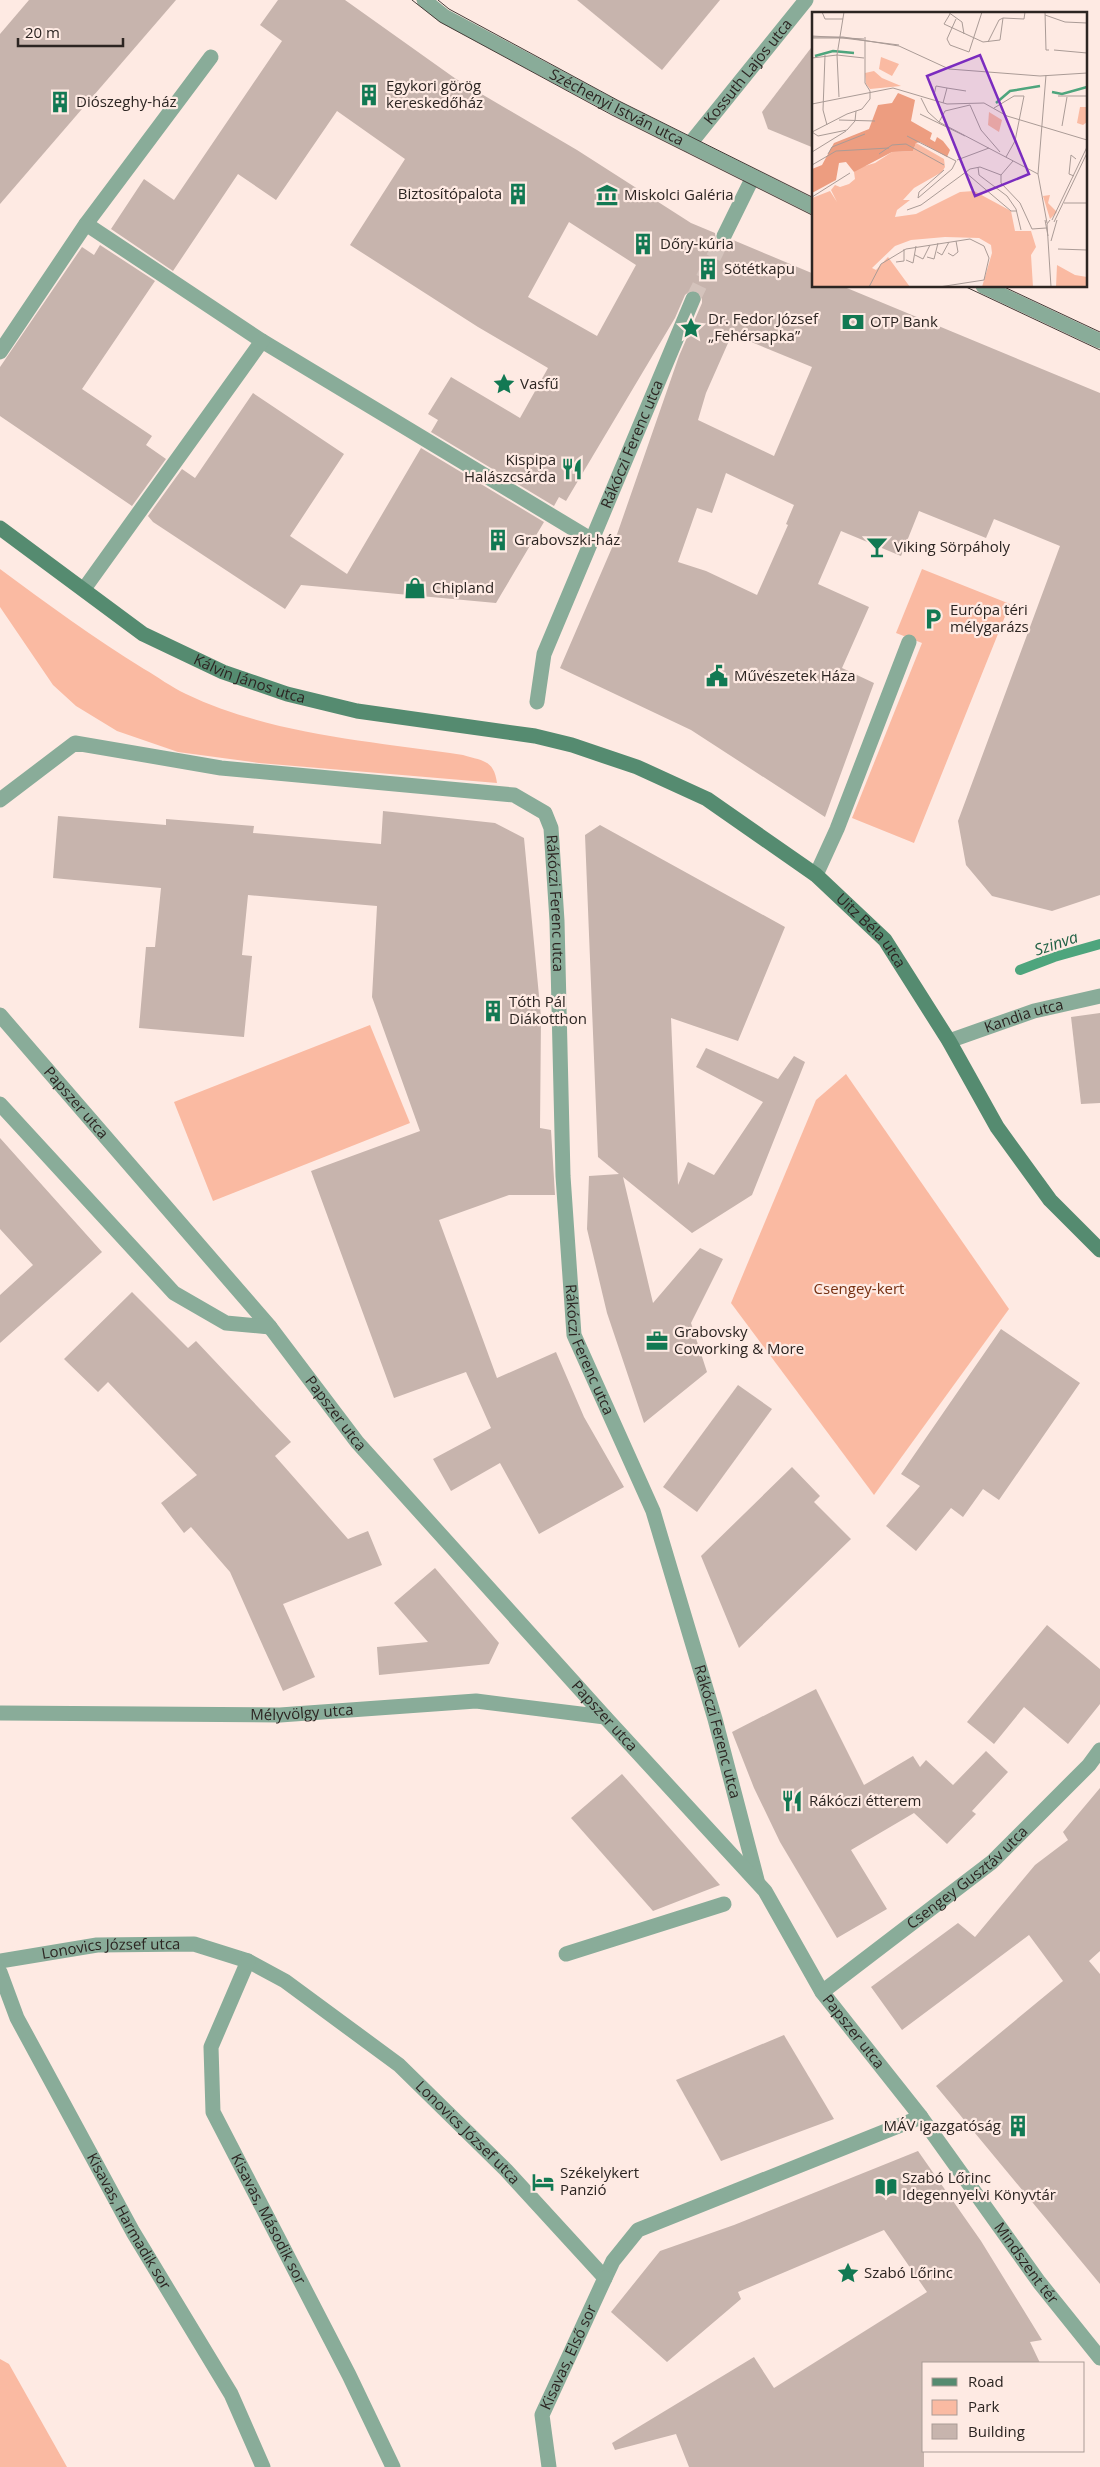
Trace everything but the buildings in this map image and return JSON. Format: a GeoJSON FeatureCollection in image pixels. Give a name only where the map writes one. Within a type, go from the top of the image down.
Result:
{"type":"FeatureCollection","features":[{"type":"Feature","properties":{"kind":"street","name":"Széchenyi István utca"},"geometry":{"type":"LineString","coordinates":[[424,0],[444,16],[616,108],[812,206]]}},
{"type":"Feature","properties":{"kind":"street","name":"Kossuth Lajos utca"},"geometry":{"type":"LineString","coordinates":[[689,144],[806,0]]}},
{"type":"Feature","properties":{"kind":"street"},"geometry":{"type":"LineString","coordinates":[[0,352],[86,224],[211,57]]}},
{"type":"Feature","properties":{"kind":"street"},"geometry":{"type":"LineString","coordinates":[[724,236],[753,177]]}},
{"type":"Feature","properties":{"kind":"street"},"geometry":{"type":"LineString","coordinates":[[86,224],[262,341],[592,540]]}},
{"type":"Feature","properties":{"kind":"street"},"geometry":{"type":"LineString","coordinates":[[987,288],[1100,341]]}},
{"type":"Feature","properties":{"kind":"street","name":"Rákóczi Ferenc utca"},"geometry":{"type":"LineString","coordinates":[[537,702],[544,654],[693,299]]}},
{"type":"Feature","properties":{"kind":"street"},"geometry":{"type":"LineString","coordinates":[[84,589],[262,341]]}},
{"type":"Feature","properties":{"kind":"street","name":"Kálvin János utca"},"geometry":{"type":"LineString","coordinates":[[0,528],[143,634],[224,672],[288,694],[357,711],[535,736]]}},
{"type":"Feature","properties":{"kind":"street"},"geometry":{"type":"LineString","coordinates":[[816,875],[834,837],[909,642]]}},
{"type":"Feature","properties":{"kind":"street","name":"Uitz Béla utca"},"geometry":{"type":"LineString","coordinates":[[535,736],[572,745],[637,768],[707,799],[816,875],[885,940],[949,1041],[997,1127],[1050,1200],[1100,1250]]}},
{"type":"Feature","properties":{"kind":"street","name":"Rákóczi Ferenc utca"},"geometry":{"type":"LineString","coordinates":[[0,800],[75,743],[221,768],[514,795],[545,813],[551,828],[557,921],[562,1176],[574,1335],[653,1511],[715,1719],[757,1882]]}},
{"type":"Feature","properties":{"kind":"street","name":"Kandia utca"},"geometry":{"type":"LineString","coordinates":[[949,1041],[1034,1011],[1100,996]]}},
{"type":"Feature","properties":{"kind":"street","name":"Papszer utca"},"geometry":{"type":"LineString","coordinates":[[0,1015],[270,1327],[357,1442],[765,1891],[822,1992],[921,2117]]}},
{"type":"Feature","properties":{"kind":"street"},"geometry":{"type":"LineString","coordinates":[[0,1104],[174,1293],[226,1323],[270,1327]]}},
{"type":"Feature","properties":{"kind":"street","name":"Mélyvölgy utca"},"geometry":{"type":"LineString","coordinates":[[0,1713],[280,1714],[476,1701],[605,1717]]}},
{"type":"Feature","properties":{"kind":"street","name":"Csengey Gusztáv utca"},"geometry":{"type":"LineString","coordinates":[[822,1992],[992,1862],[1089,1765],[1100,1750]]}},
{"type":"Feature","properties":{"kind":"street"},"geometry":{"type":"LineString","coordinates":[[566,1954],[724,1904]]}},
{"type":"Feature","properties":{"kind":"street","name":"Lonovics József utca"},"geometry":{"type":"LineString","coordinates":[[0,1961],[97,1945],[194,1944],[248,1961],[285,1981],[399,2065],[506,2170],[605,2278]]}},
{"type":"Feature","properties":{"kind":"street","name":"Kisavas, Második sor"},"geometry":{"type":"LineString","coordinates":[[248,1961],[211,2047],[213,2112],[349,2375],[393,2467]]}},
{"type":"Feature","properties":{"kind":"street","name":"Kisavas, Harmadik sor"},"geometry":{"type":"LineString","coordinates":[[0,1972],[17,2018],[133,2232],[231,2394],[263,2467]]}},
{"type":"Feature","properties":{"kind":"street"},"geometry":{"type":"LineString","coordinates":[[605,2278],[613,2262],[638,2230],[921,2117]]}},
{"type":"Feature","properties":{"kind":"street","name":"Mindszent tér"},"geometry":{"type":"LineString","coordinates":[[921,2117],[1039,2282],[1100,2358]]}},
{"type":"Feature","properties":{"kind":"street","name":"Kisavas, Első sor"},"geometry":{"type":"LineString","coordinates":[[549,2467],[542,2415],[605,2278]]}},
{"type":"Feature","properties":{"kind":"green space"},"geometry":{"type":"Polygon","coordinates":[[[0,569],[107,645],[186,694],[219,708],[287,728],[322,735],[463,755],[490,766],[497,783],[259,763],[178,752],[117,731],[76,706],[53,685],[0,607],[0,569]]]}},
{"type":"Feature","properties":{"kind":"green space"},"geometry":{"type":"Polygon","coordinates":[[[922,569],[1010,604],[914,843],[852,818],[922,643],[896,633],[922,569]]]}},
{"type":"Feature","properties":{"kind":"green space"},"geometry":{"type":"Polygon","coordinates":[[[370,1025],[410,1123],[213,1201],[174,1102],[370,1025]]]}},
{"type":"Feature","properties":{"kind":"green space","name":"Csengey-kert"},"geometry":{"type":"Polygon","coordinates":[[[846,1074],[1009,1309],[874,1495],[731,1303],[816,1100],[846,1074]]]}},
{"type":"Feature","properties":{"kind":"green space"},"geometry":{"type":"Polygon","coordinates":[[[0,2359],[9,2364],[67,2467],[0,2467],[0,2359]]]}},
{"type":"Feature","properties":{"kind":"waterway","name":"Szinva"},"geometry":{"type":"LineString","coordinates":[[1020,970],[1054,957],[1100,944]]}},
{"type":"Feature","properties":{"kind":"tunnel"},"geometry":{"type":"LineString","coordinates":[[693,299],[724,236]]}},
{"type":"Feature","properties":{"kind":"tram line"},"geometry":{"type":"LineString","coordinates":[[412,0],[440,22],[612,115],[812,215]]}},
{"type":"Feature","properties":{"kind":"tram line"},"geometry":{"type":"LineString","coordinates":[[438,0],[449,9],[619,101],[812,197]]}},
{"type":"Feature","properties":{"kind":"tram line"},"geometry":{"type":"LineString","coordinates":[[968,288],[1100,350]]}},
{"type":"Feature","properties":{"kind":"tram line"},"geometry":{"type":"LineString","coordinates":[[1006,288],[1100,332]]}},
{"type":"Feature","properties":{"kind":"place","name":"Egykori görög kereskedőház"},"geometry":{"type":"Point","coordinates":[369,95]}},
{"type":"Feature","properties":{"kind":"place","name":"Diószeghy-ház"},"geometry":{"type":"Point","coordinates":[60,102]}},
{"type":"Feature","properties":{"kind":"place","name":"Biztosítópalota"},"geometry":{"type":"Point","coordinates":[518,194]}},
{"type":"Feature","properties":{"kind":"place","name":"Miskolci Galéria"},"geometry":{"type":"Point","coordinates":[607,195]}},
{"type":"Feature","properties":{"kind":"place","name":"Dőry-kúria"},"geometry":{"type":"Point","coordinates":[643,244]}},
{"type":"Feature","properties":{"kind":"place","name":"Sötétkapu"},"geometry":{"type":"Point","coordinates":[708,269]}},
{"type":"Feature","properties":{"kind":"place","name":"OTP Bank"},"geometry":{"type":"Point","coordinates":[853,322]}},
{"type":"Feature","properties":{"kind":"place","name":"Dr. Fedor József „Fehérsapka”"},"geometry":{"type":"Point","coordinates":[691,328]}},
{"type":"Feature","properties":{"kind":"place","name":"Vasfű"},"geometry":{"type":"Point","coordinates":[504,384]}},
{"type":"Feature","properties":{"kind":"place","name":"Kispipa Halászcsárda"},"geometry":{"type":"Point","coordinates":[572,469]}},
{"type":"Feature","properties":{"kind":"place","name":"Grabovszki-ház"},"geometry":{"type":"Point","coordinates":[498,540]}},
{"type":"Feature","properties":{"kind":"place","name":"Viking Sörpáholy"},"geometry":{"type":"Point","coordinates":[877,547]}},
{"type":"Feature","properties":{"kind":"place","name":"Chipland"},"geometry":{"type":"Point","coordinates":[415,588]}},
{"type":"Feature","properties":{"kind":"place","name":"Európa téri mélygarázs"},"geometry":{"type":"Point","coordinates":[933,619]}},
{"type":"Feature","properties":{"kind":"place","name":"Művészetek Háza"},"geometry":{"type":"Point","coordinates":[717,676]}},
{"type":"Feature","properties":{"kind":"place","name":"Tóth Pál Diákotthon"},"geometry":{"type":"Point","coordinates":[493,1011]}},
{"type":"Feature","properties":{"kind":"place","name":"Grabovsky Coworking & More"},"geometry":{"type":"Point","coordinates":[657,1341]}},
{"type":"Feature","properties":{"kind":"place","name":"Rákóczi étterem"},"geometry":{"type":"Point","coordinates":[792,1801]}},
{"type":"Feature","properties":{"kind":"place","name":"MÁV igazgatóság"},"geometry":{"type":"Point","coordinates":[1018,2126]}},
{"type":"Feature","properties":{"kind":"place","name":"Székelykert Panzió"},"geometry":{"type":"Point","coordinates":[543,2182]}},
{"type":"Feature","properties":{"kind":"place","name":"Szabó Lőrinc Idegennyelvi Könyvtár"},"geometry":{"type":"Point","coordinates":[886,2187]}},
{"type":"Feature","properties":{"kind":"place","name":"Szabó Lőrinc"},"geometry":{"type":"Point","coordinates":[848,2273]}}]}
